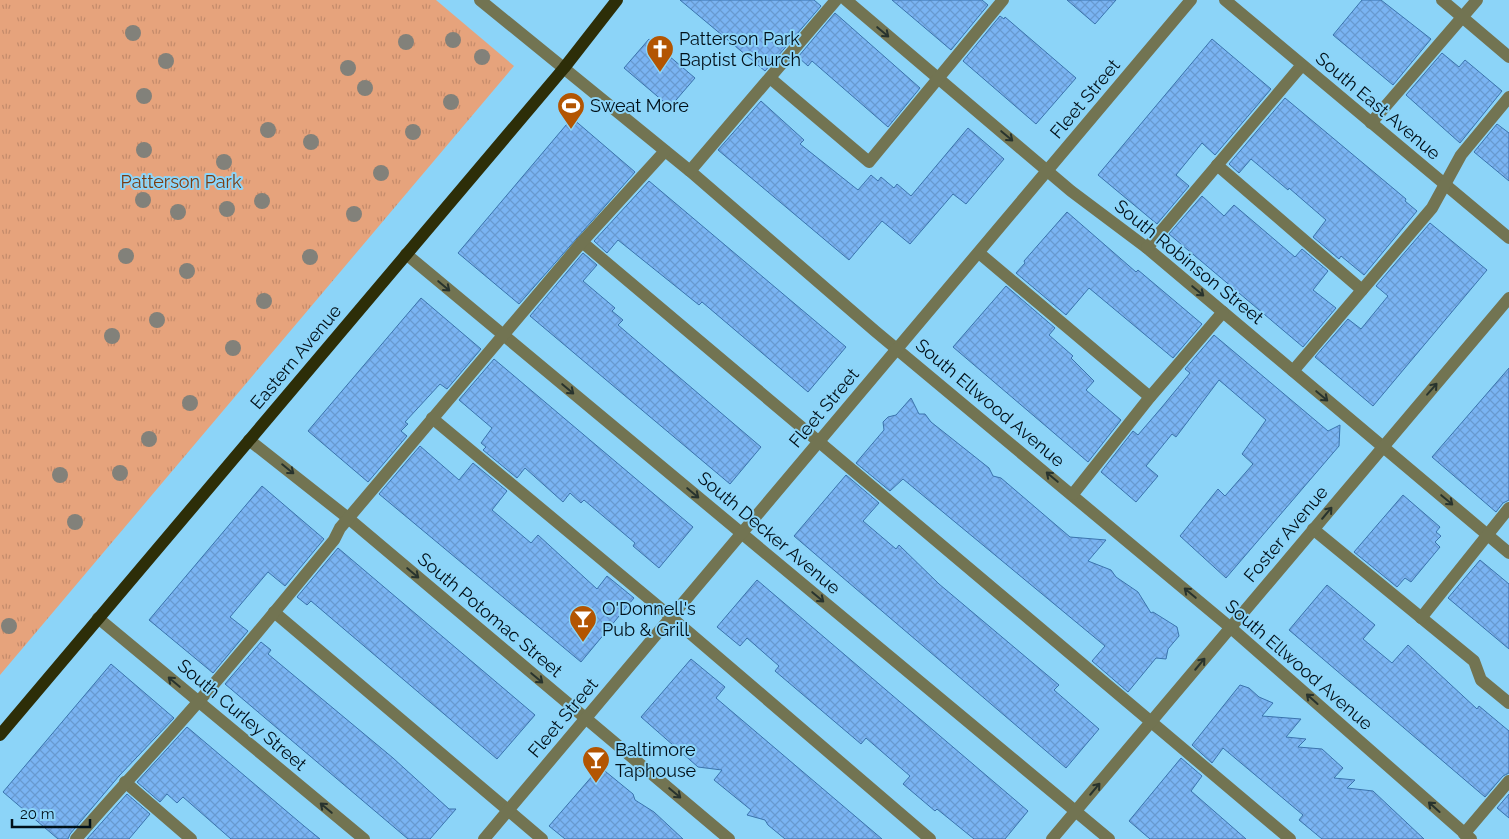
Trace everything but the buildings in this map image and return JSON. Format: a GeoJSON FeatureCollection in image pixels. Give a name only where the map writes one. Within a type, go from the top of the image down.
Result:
{"type":"FeatureCollection","features":[{"type":"Feature","properties":{"kind":"main road","name":"Eastern Avenue"},"geometry":{"type":"LineString","coordinates":[[0,735],[564,68],[617,0]]}},
{"type":"Feature","properties":{"kind":"street","name":"South Ellwood Avenue"},"geometry":{"type":"LineString","coordinates":[[480,0],[666,151],[897,349],[1073,494],[1231,628],[1467,836]]}},
{"type":"Feature","properties":{"kind":"street"},"geometry":{"type":"LineString","coordinates":[[690,171],[836,0]]}},
{"type":"Feature","properties":{"kind":"street","name":"South Robinson Street"},"geometry":{"type":"LineString","coordinates":[[846,0],[1047,171],[1147,248],[1509,552]]}},
{"type":"Feature","properties":{"kind":"street"},"geometry":{"type":"LineString","coordinates":[[770,78],[869,162],[1003,0]]}},
{"type":"Feature","properties":{"kind":"street","name":"Fleet Street"},"geometry":{"type":"LineString","coordinates":[[484,839],[1191,0]]}},
{"type":"Feature","properties":{"kind":"street","name":"South East Avenue"},"geometry":{"type":"LineString","coordinates":[[1225,0],[1509,238]]}},
{"type":"Feature","properties":{"kind":"street"},"geometry":{"type":"LineString","coordinates":[[1442,0],[1509,57]]}},
{"type":"Feature","properties":{"kind":"street"},"geometry":{"type":"LineString","coordinates":[[1371,123],[1477,0]]}},
{"type":"Feature","properties":{"kind":"street"},"geometry":{"type":"LineString","coordinates":[[1147,248],[1302,65]]}},
{"type":"Feature","properties":{"kind":"street"},"geometry":{"type":"LineString","coordinates":[[1293,371],[1432,208],[1461,155],[1509,97]]}},
{"type":"Feature","properties":{"kind":"street"},"geometry":{"type":"LineString","coordinates":[[76,839],[124,782],[198,702],[334,540],[348,518],[582,242],[666,151]]}},
{"type":"Feature","properties":{"kind":"street"},"geometry":{"type":"LineString","coordinates":[[1217,165],[1362,290]]}},
{"type":"Feature","properties":{"kind":"street"},"geometry":{"type":"LineString","coordinates":[[582,242],[1290,839]]}},
{"type":"Feature","properties":{"kind":"street"},"geometry":{"type":"LineString","coordinates":[[978,252],[1150,397]]}},
{"type":"Feature","properties":{"kind":"street","name":"South Decker Avenue"},"geometry":{"type":"LineString","coordinates":[[406,254],[1109,839]]}},
{"type":"Feature","properties":{"kind":"street","name":"Foster Avenue"},"geometry":{"type":"LineString","coordinates":[[1052,839],[1382,446],[1509,298]]}},
{"type":"Feature","properties":{"kind":"street"},"geometry":{"type":"LineString","coordinates":[[1073,494],[1150,397],[1223,312]]}},
{"type":"Feature","properties":{"kind":"street"},"geometry":{"type":"LineString","coordinates":[[432,418],[671,617],[930,839]]}},
{"type":"Feature","properties":{"kind":"street","name":"South Potomac Street"},"geometry":{"type":"LineString","coordinates":[[249,440],[348,518],[729,839]]}},
{"type":"Feature","properties":{"kind":"street"},"geometry":{"type":"LineString","coordinates":[[1421,618],[1509,508]]}},
{"type":"Feature","properties":{"kind":"street"},"geometry":{"type":"LineString","coordinates":[[1313,529],[1474,661],[1481,680],[1509,703]]}},
{"type":"Feature","properties":{"kind":"street"},"geometry":{"type":"LineString","coordinates":[[274,612],[542,839]]}},
{"type":"Feature","properties":{"kind":"street","name":"South Curley Street"},"geometry":{"type":"LineString","coordinates":[[98,618],[364,839]]}},
{"type":"Feature","properties":{"kind":"street"},"geometry":{"type":"LineString","coordinates":[[1467,836],[1509,781]]}},
{"type":"Feature","properties":{"kind":"street"},"geometry":{"type":"LineString","coordinates":[[124,782],[191,839]]}},
{"type":"Feature","properties":{"kind":"green space","name":"Patterson Park"},"geometry":{"type":"Polygon","coordinates":[[[0,0],[436,0],[514,66],[0,675],[0,0]]]}},
{"type":"Feature","properties":{"kind":"place","name":"Patterson Park Baptist Church"},"geometry":{"type":"Point","coordinates":[660,73]}},
{"type":"Feature","properties":{"kind":"place","name":"Sweat More"},"geometry":{"type":"Point","coordinates":[571,130]}},
{"type":"Feature","properties":{"kind":"place","name":"O'Donnell's Pub & Grill"},"geometry":{"type":"Point","coordinates":[583,643]}},
{"type":"Feature","properties":{"kind":"place","name":"Baltimore Taphouse"},"geometry":{"type":"Point","coordinates":[596,784]}}]}
